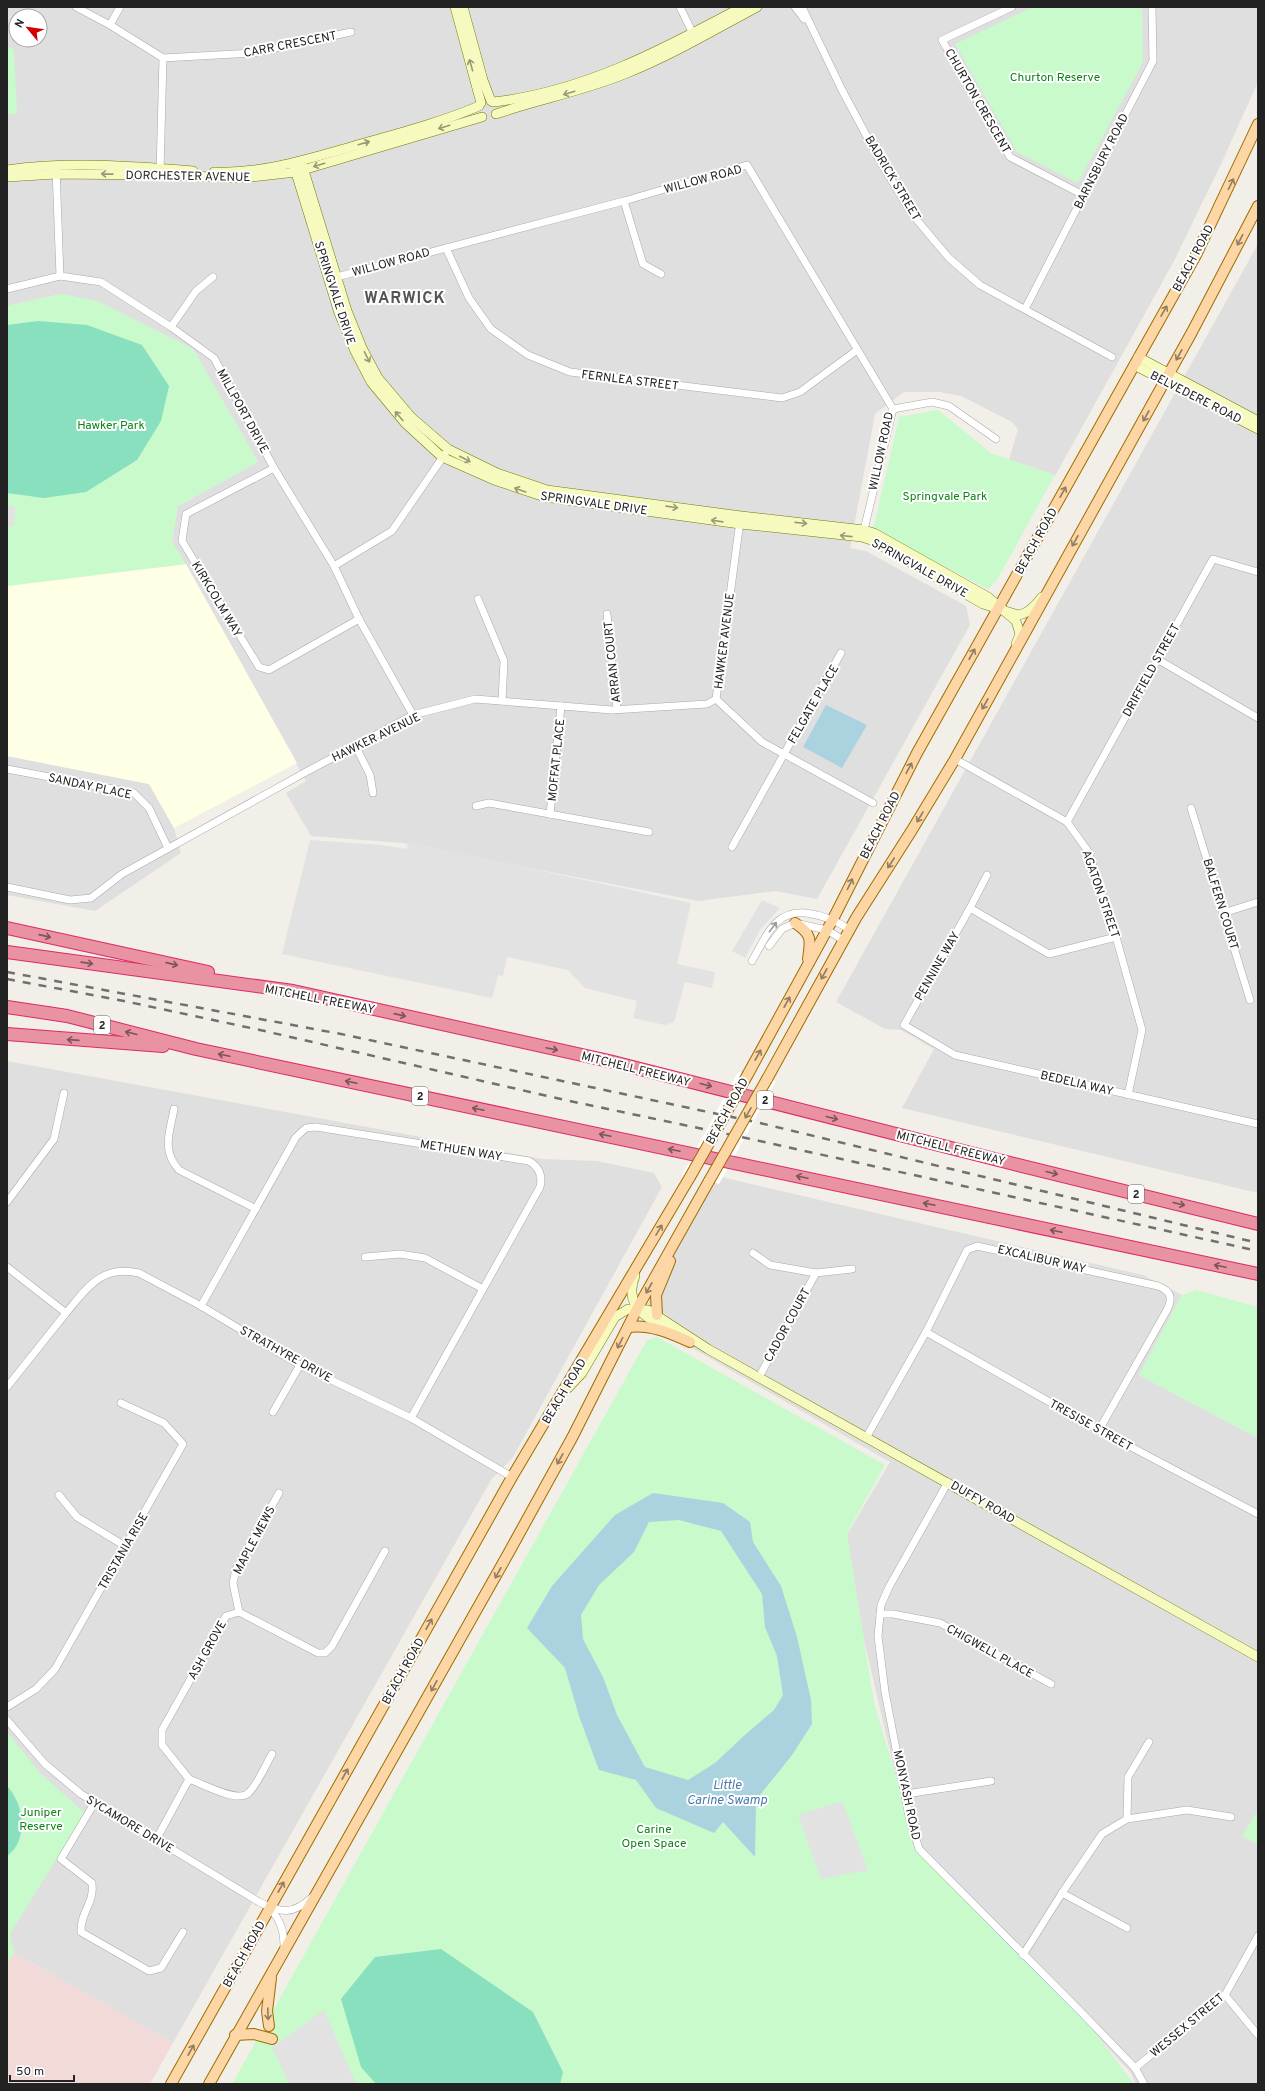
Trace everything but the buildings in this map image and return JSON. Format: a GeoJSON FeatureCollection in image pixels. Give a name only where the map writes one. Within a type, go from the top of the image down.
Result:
{"type":"FeatureCollection","features":[{"type":"Feature","properties":{"kind":"highway"},"geometry":{"type":"LineString","coordinates":[[7,928],[293,991]]}},
{"type":"Feature","properties":{"kind":"highway","name":"MITCHELL FREEWAY"},"geometry":{"type":"LineString","coordinates":[[7,952],[293,991],[609,1061],[1258,1224]]}},
{"type":"Feature","properties":{"kind":"highway","name":"2"},"geometry":{"type":"LineString","coordinates":[[7,1007],[67,1016],[196,1049],[1258,1274]]}},
{"type":"Feature","properties":{"kind":"highway"},"geometry":{"type":"LineString","coordinates":[[7,1034],[196,1049]]}},
{"type":"Feature","properties":{"kind":"main road"},"geometry":{"type":"LineString","coordinates":[[455,7],[480,105],[478,112],[482,117]]}},
{"type":"Feature","properties":{"kind":"main road"},"geometry":{"type":"LineString","coordinates":[[463,7],[483,80],[492,102],[497,109],[496,114]]}},
{"type":"Feature","properties":{"kind":"main road","name":"DORCHESTER AVENUE"},"geometry":{"type":"LineString","coordinates":[[7,170],[160,171],[243,178],[298,166],[482,117],[491,118],[496,114],[571,93],[627,73],[694,36],[742,7]]}},
{"type":"Feature","properties":{"kind":"main road","name":"DORCHESTER AVENUE"},"geometry":{"type":"LineString","coordinates":[[298,166],[457,115],[480,105],[553,90],[598,76],[651,55],[757,7]]}},
{"type":"Feature","properties":{"kind":"main road","name":"BEACH ROAD"},"geometry":{"type":"LineString","coordinates":[[172,2084],[269,1907],[512,1477],[563,1394],[690,1177],[748,1074],[833,919],[917,753],[1196,255],[1258,124]]}},
{"type":"Feature","properties":{"kind":"main road","name":"SPRINGVALE DRIVE"},"geometry":{"type":"LineString","coordinates":[[298,166],[333,278],[352,327],[378,378],[411,417],[448,449],[497,473],[547,490],[740,520]]}},
{"type":"Feature","properties":{"kind":"main road","name":"DORCHESTER AVENUE"},"geometry":{"type":"LineString","coordinates":[[7,177],[56,170]]}},
{"type":"Feature","properties":{"kind":"main road","name":"BEACH ROAD"},"geometry":{"type":"LineString","coordinates":[[209,2084],[573,1436],[637,1309],[767,1079],[849,929],[912,830],[954,759],[1167,378],[1258,206]]}},
{"type":"Feature","properties":{"kind":"main road","name":"SPRINGVALE DRIVE"},"geometry":{"type":"LineString","coordinates":[[333,278],[345,330],[371,382],[405,423],[442,457],[494,480],[546,497],[863,534],[984,604],[1018,615],[1023,614],[1038,603],[1050,587]]}},
{"type":"Feature","properties":{"kind":"main road","name":"BELVEDERE ROAD"},"geometry":{"type":"LineString","coordinates":[[1136,361],[1258,429]]}},
{"type":"Feature","properties":{"kind":"main road","name":"BELVEDERE ROAD"},"geometry":{"type":"LineString","coordinates":[[1167,378],[1258,421]]}},
{"type":"Feature","properties":{"kind":"main road","name":"SPRINGVALE DRIVE"},"geometry":{"type":"LineString","coordinates":[[999,608],[1019,625],[1020,634],[1013,653]]}},
{"type":"Feature","properties":{"kind":"main road"},"geometry":{"type":"LineString","coordinates":[[795,923],[805,930],[810,939],[807,967]]}},
{"type":"Feature","properties":{"kind":"main road"},"geometry":{"type":"LineString","coordinates":[[657,1315],[656,1294],[692,1212]]}},
{"type":"Feature","properties":{"kind":"main road"},"geometry":{"type":"LineString","coordinates":[[563,1394],[582,1373],[615,1318],[628,1308],[637,1309],[632,1297],[631,1286],[639,1264]]}},
{"type":"Feature","properties":{"kind":"main road","name":"DUFFY ROAD"},"geometry":{"type":"LineString","coordinates":[[637,1309],[648,1310],[657,1315],[708,1349],[867,1436],[1258,1656]]}},
{"type":"Feature","properties":{"kind":"main road","name":"DUFFY ROAD"},"geometry":{"type":"LineString","coordinates":[[637,1309],[644,1316],[690,1342],[708,1349]]}},
{"type":"Feature","properties":{"kind":"main road"},"geometry":{"type":"LineString","coordinates":[[628,1326],[647,1326],[668,1332],[690,1342]]}},
{"type":"Feature","properties":{"kind":"main road"},"geometry":{"type":"LineString","coordinates":[[269,2026],[267,2011],[271,1974]]}},
{"type":"Feature","properties":{"kind":"main road"},"geometry":{"type":"LineString","coordinates":[[236,2035],[254,2034],[272,2039]]}},
{"type":"Feature","properties":{"kind":"street"},"geometry":{"type":"LineString","coordinates":[[76,7],[110,25],[163,58],[160,171]]}},
{"type":"Feature","properties":{"kind":"street"},"geometry":{"type":"LineString","coordinates":[[110,25],[120,7]]}},
{"type":"Feature","properties":{"kind":"street"},"geometry":{"type":"LineString","coordinates":[[680,7],[694,36]]}},
{"type":"Feature","properties":{"kind":"street","name":"BADRICK STREET"},"geometry":{"type":"LineString","coordinates":[[795,7],[811,29]]}},
{"type":"Feature","properties":{"kind":"street","name":"BADRICK STREET"},"geometry":{"type":"LineString","coordinates":[[802,7],[811,29],[877,154],[912,214],[945,253],[968,275],[995,295],[1025,309],[1112,357]]}},
{"type":"Feature","properties":{"kind":"street","name":"CHURTON CRESCENT"},"geometry":{"type":"LineString","coordinates":[[1012,7],[942,40],[1010,157],[1083,196]]}},
{"type":"Feature","properties":{"kind":"street","name":"BARNSBURY ROAD"},"geometry":{"type":"LineString","coordinates":[[1025,309],[1153,61],[1152,7]]}},
{"type":"Feature","properties":{"kind":"street","name":"CARR CRESCENT"},"geometry":{"type":"LineString","coordinates":[[163,58],[253,54],[351,32]]}},
{"type":"Feature","properties":{"kind":"street","name":"WILLOW ROAD"},"geometry":{"type":"LineString","coordinates":[[333,278],[624,201],[747,166],[892,409],[863,534]]}},
{"type":"Feature","properties":{"kind":"street"},"geometry":{"type":"LineString","coordinates":[[7,289],[60,276],[56,170]]}},
{"type":"Feature","properties":{"kind":"street"},"geometry":{"type":"LineString","coordinates":[[624,201],[643,264],[661,274]]}},
{"type":"Feature","properties":{"kind":"street","name":"FERNLEA STREET"},"geometry":{"type":"LineString","coordinates":[[446,248],[469,298],[491,329],[528,355],[570,372],[782,398],[800,392],[857,350]]}},
{"type":"Feature","properties":{"kind":"street","name":"MILLPORT DRIVE"},"geometry":{"type":"LineString","coordinates":[[60,276],[101,282],[171,327],[214,358],[274,468],[334,566],[359,619],[413,716]]}},
{"type":"Feature","properties":{"kind":"street"},"geometry":{"type":"LineString","coordinates":[[171,327],[196,291],[213,277]]}},
{"type":"Feature","properties":{"kind":"street"},"geometry":{"type":"LineString","coordinates":[[892,409],[932,402],[949,406],[996,439]]}},
{"type":"Feature","properties":{"kind":"street"},"geometry":{"type":"LineString","coordinates":[[334,566],[392,532],[448,449]]}},
{"type":"Feature","properties":{"kind":"street","name":"KIRKCOLM WAY"},"geometry":{"type":"LineString","coordinates":[[274,468],[186,514],[182,542],[258,667],[270,670],[359,619]]}},
{"type":"Feature","properties":{"kind":"street","name":"HAWKER AVENUE"},"geometry":{"type":"LineString","coordinates":[[7,887],[70,900],[91,898],[122,874],[168,848],[413,716],[475,699],[617,709],[707,704],[716,699],[740,520]]}},
{"type":"Feature","properties":{"kind":"street","name":"DRIFFIELD STREET"},"geometry":{"type":"LineString","coordinates":[[1067,822],[1213,559],[1258,572]]}},
{"type":"Feature","properties":{"kind":"street"},"geometry":{"type":"LineString","coordinates":[[478,599],[504,661],[502,701]]}},
{"type":"Feature","properties":{"kind":"street","name":"ARRAN COURT"},"geometry":{"type":"LineString","coordinates":[[607,614],[617,709]]}},
{"type":"Feature","properties":{"kind":"street","name":"FELGATE PLACE"},"geometry":{"type":"LineString","coordinates":[[732,847],[841,653]]}},
{"type":"Feature","properties":{"kind":"street"},"geometry":{"type":"LineString","coordinates":[[1157,660],[1258,718]]}},
{"type":"Feature","properties":{"kind":"street","name":"FELGATE PLACE"},"geometry":{"type":"LineString","coordinates":[[716,699],[762,742],[873,803]]}},
{"type":"Feature","properties":{"kind":"street","name":"MOFFAT PLACE"},"geometry":{"type":"LineString","coordinates":[[550,814],[561,706]]}},
{"type":"Feature","properties":{"kind":"street"},"geometry":{"type":"LineString","coordinates":[[356,746],[370,775],[372,793]]}},
{"type":"Feature","properties":{"kind":"street","name":"AGATON STREET"},"geometry":{"type":"LineString","coordinates":[[954,759],[1067,822],[1088,851],[1116,937],[1142,1030],[1128,1095]]}},
{"type":"Feature","properties":{"kind":"street","name":"SANDAY PLACE"},"geometry":{"type":"LineString","coordinates":[[7,770],[134,793],[149,808],[168,848]]}},
{"type":"Feature","properties":{"kind":"street","name":"MOFFAT PLACE"},"geometry":{"type":"LineString","coordinates":[[476,806],[489,803],[649,832]]}},
{"type":"Feature","properties":{"kind":"street","name":"BALFERN COURT"},"geometry":{"type":"LineString","coordinates":[[1191,808],[1250,1000]]}},
{"type":"Feature","properties":{"kind":"street","name":"PENNINE WAY"},"geometry":{"type":"LineString","coordinates":[[904,1025],[970,908],[986,875]]}},
{"type":"Feature","properties":{"kind":"street"},"geometry":{"type":"LineString","coordinates":[[1223,913],[1258,902]]}},
{"type":"Feature","properties":{"kind":"street"},"geometry":{"type":"LineString","coordinates":[[970,908],[1049,954],[1116,937]]}},
{"type":"Feature","properties":{"kind":"street"},"geometry":{"type":"LineString","coordinates":[[752,960],[770,930],[782,917],[788,914],[795,912],[819,914],[833,919],[849,929]]}},
{"type":"Feature","properties":{"kind":"street"},"geometry":{"type":"LineString","coordinates":[[769,946],[782,929],[795,923],[827,930],[843,940]]}},
{"type":"Feature","properties":{"kind":"street","name":"BEDELIA WAY"},"geometry":{"type":"LineString","coordinates":[[904,1025],[954,1055],[1258,1124]]}},
{"type":"Feature","properties":{"kind":"street"},"geometry":{"type":"LineString","coordinates":[[7,1202],[54,1139],[64,1093]]}},
{"type":"Feature","properties":{"kind":"street"},"geometry":{"type":"LineString","coordinates":[[174,1109],[167,1148],[171,1161],[179,1170],[256,1209]]}},
{"type":"Feature","properties":{"kind":"street","name":"METHUEN WAY"},"geometry":{"type":"LineString","coordinates":[[201,1306],[296,1137],[310,1127],[529,1161],[540,1171],[540,1187],[411,1418]]}},
{"type":"Feature","properties":{"kind":"street","name":"EXCALIBUR WAY"},"geometry":{"type":"LineString","coordinates":[[867,1436],[926,1332],[967,1250],[973,1246],[985,1246],[1162,1287],[1170,1294],[1171,1302],[1099,1430]]}},
{"type":"Feature","properties":{"kind":"street","name":"CADOR COURT"},"geometry":{"type":"LineString","coordinates":[[753,1253],[770,1265],[816,1273],[852,1269]]}},
{"type":"Feature","properties":{"kind":"street"},"geometry":{"type":"LineString","coordinates":[[365,1257],[400,1254],[425,1258],[483,1289]]}},
{"type":"Feature","properties":{"kind":"street"},"geometry":{"type":"LineString","coordinates":[[7,1267],[66,1313],[7,1387]]}},
{"type":"Feature","properties":{"kind":"street","name":"STRATHYRE DRIVE"},"geometry":{"type":"LineString","coordinates":[[66,1313],[98,1279],[110,1273],[131,1271],[147,1277],[201,1306],[300,1365],[411,1418],[512,1477]]}},
{"type":"Feature","properties":{"kind":"street","name":"CADOR COURT"},"geometry":{"type":"LineString","coordinates":[[759,1377],[816,1273]]}},
{"type":"Feature","properties":{"kind":"street","name":"TRESISE STREET"},"geometry":{"type":"LineString","coordinates":[[926,1332],[1099,1430],[1258,1514]]}},
{"type":"Feature","properties":{"kind":"street"},"geometry":{"type":"LineString","coordinates":[[273,1412],[300,1365]]}},
{"type":"Feature","properties":{"kind":"street","name":"TRISTANIA RISE"},"geometry":{"type":"LineString","coordinates":[[7,1707],[36,1689],[56,1669],[183,1444],[164,1423],[121,1403]]}},
{"type":"Feature","properties":{"kind":"street","name":"MONYASH ROAD"},"geometry":{"type":"LineString","coordinates":[[948,1482],[889,1587],[881,1605],[878,1636],[886,1692],[909,1816],[918,1849],[1135,2068],[1144,2084]]}},
{"type":"Feature","properties":{"kind":"street","name":"MAPLE MEWS"},"geometry":{"type":"LineString","coordinates":[[239,1612],[233,1583],[236,1569],[279,1493]]}},
{"type":"Feature","properties":{"kind":"street"},"geometry":{"type":"LineString","coordinates":[[59,1495],[77,1517],[125,1546]]}},
{"type":"Feature","properties":{"kind":"street","name":"ASH GROVE"},"geometry":{"type":"LineString","coordinates":[[189,1779],[162,1745],[162,1730],[226,1616],[239,1612],[318,1653],[325,1653],[332,1646],[385,1551]]}},
{"type":"Feature","properties":{"kind":"street","name":"CHIGWELL PLACE"},"geometry":{"type":"LineString","coordinates":[[880,1614],[893,1614],[940,1623],[1051,1684]]}},
{"type":"Feature","properties":{"kind":"street","name":"SYCAMORE DRIVE"},"geometry":{"type":"LineString","coordinates":[[7,1720],[45,1764],[81,1794],[269,1907],[279,1918],[284,1931],[284,1951]]}},
{"type":"Feature","properties":{"kind":"street"},"geometry":{"type":"LineString","coordinates":[[1128,1819],[1128,1777],[1149,1742]]}},
{"type":"Feature","properties":{"kind":"street"},"geometry":{"type":"LineString","coordinates":[[156,1840],[189,1779],[240,1797],[248,1794],[253,1788],[272,1754]]}},
{"type":"Feature","properties":{"kind":"street"},"geometry":{"type":"LineString","coordinates":[[906,1794],[991,1781]]}},
{"type":"Feature","properties":{"kind":"street"},"geometry":{"type":"LineString","coordinates":[[95,1802],[61,1859],[92,1883],[94,1893],[81,1921],[81,1932],[149,1971],[161,1968],[183,1932]]}},
{"type":"Feature","properties":{"kind":"street"},"geometry":{"type":"LineString","coordinates":[[1023,1956],[1062,1893],[1102,1834],[1128,1819],[1187,1810],[1231,1817]]}},
{"type":"Feature","properties":{"kind":"street","name":"SYCAMORE DRIVE"},"geometry":{"type":"LineString","coordinates":[[269,1907],[296,1910],[318,1891]]}},
{"type":"Feature","properties":{"kind":"street"},"geometry":{"type":"LineString","coordinates":[[1062,1893],[1127,1928]]}},
{"type":"Feature","properties":{"kind":"street","name":"WESSEX STREET"},"geometry":{"type":"LineString","coordinates":[[1135,2068],[1225,1995],[1258,1936]]}},
{"type":"Feature","properties":{"kind":"street"},"geometry":{"type":"LineString","coordinates":[[1225,1995],[1258,2035]]}},
{"type":"Feature","properties":{"kind":"shaded area"},"geometry":{"type":"Polygon","coordinates":[[[7,7],[1258,7],[1258,82],[1222,162],[1174,261],[1055,476],[1009,460],[1018,429],[1012,422],[961,396],[940,392],[904,392],[875,414],[850,548],[866,551],[966,606],[970,625],[817,899],[776,891],[698,901],[403,843],[311,836],[286,793],[306,781],[172,542],[178,506],[258,462],[193,349],[97,301],[61,294],[7,306],[7,7]]]}},
{"type":"Feature","properties":{"kind":"shaded area"},"geometry":{"type":"Polygon","coordinates":[[[1258,244],[1258,1193],[902,1108],[934,1049],[901,1030],[885,1029],[836,1002],[1258,244]]]}},
{"type":"Feature","properties":{"kind":"shaded area"},"geometry":{"type":"Polygon","coordinates":[[[7,506],[15,506],[14,526],[7,526],[7,506]]]}},
{"type":"Feature","properties":{"kind":"shaded area"},"geometry":{"type":"Polygon","coordinates":[[[186,564],[297,763],[174,828],[149,784],[7,756],[7,586],[186,564]]]}},
{"type":"Feature","properties":{"kind":"shaded area"},"geometry":{"type":"Polygon","coordinates":[[[7,756],[149,784],[174,828],[181,853],[95,911],[7,895],[7,756]]]}},
{"type":"Feature","properties":{"kind":"shaded area"},"geometry":{"type":"Polygon","coordinates":[[[310,840],[381,845],[407,849],[408,842],[691,903],[677,964],[715,972],[712,988],[685,982],[674,1022],[665,1025],[633,1018],[637,1001],[585,988],[568,970],[507,957],[503,976],[498,975],[492,998],[282,954],[310,840]]]}},
{"type":"Feature","properties":{"kind":"shaded area"},"geometry":{"type":"Polygon","coordinates":[[[762,900],[780,908],[760,930],[745,958],[732,951],[762,900]]]}},
{"type":"Feature","properties":{"kind":"shaded area"},"geometry":{"type":"Polygon","coordinates":[[[7,1061],[542,1159],[597,1161],[654,1173],[662,1187],[513,1457],[491,1480],[173,2043],[14,1953],[7,1964],[7,1061]]]}},
{"type":"Feature","properties":{"kind":"shaded area"},"geometry":{"type":"Polygon","coordinates":[[[717,1176],[1143,1275],[1182,1295],[1139,1375],[1258,1438],[1258,2084],[1136,2084],[1130,2072],[1079,2017],[914,1854],[864,1640],[846,1536],[890,1462],[640,1318],[717,1176]]]}},
{"type":"Feature","properties":{"kind":"shaded area"},"geometry":{"type":"Polygon","coordinates":[[[842,1801],[868,1870],[821,1879],[798,1815],[842,1801]]]}},
{"type":"Feature","properties":{"kind":"shaded area"},"geometry":{"type":"Polygon","coordinates":[[[14,1953],[173,2043],[150,2084],[7,2084],[7,1964],[14,1953]]]}},
{"type":"Feature","properties":{"kind":"shaded area"},"geometry":{"type":"Polygon","coordinates":[[[324,2010],[356,2084],[289,2084],[272,2047],[324,2010]]]}},
{"type":"Feature","properties":{"kind":"green space","name":"Churton Reserve"},"geometry":{"type":"Polygon","coordinates":[[[1033,7],[1142,7],[1143,62],[1078,183],[1017,152],[955,44],[1033,7]]]}},
{"type":"Feature","properties":{"kind":"green space"},"geometry":{"type":"Polygon","coordinates":[[[7,46],[8,48],[14,50],[17,114],[7,114],[7,46]]]}},
{"type":"Feature","properties":{"kind":"green space","name":"Hawker Park"},"geometry":{"type":"Polygon","coordinates":[[[61,294],[97,301],[193,349],[258,462],[178,506],[172,542],[186,564],[7,586],[7,306],[61,294]]]}},
{"type":"Feature","properties":{"kind":"green space"},"geometry":{"type":"Polygon","coordinates":[[[38,321],[87,325],[142,345],[169,386],[161,421],[137,460],[86,492],[44,498],[7,493],[7,325],[38,321]]]}},
{"type":"Feature","properties":{"kind":"green space","name":"Springvale Park"},"geometry":{"type":"Polygon","coordinates":[[[938,410],[991,453],[1055,475],[997,580],[988,589],[873,530],[899,417],[938,410]]]}},
{"type":"Feature","properties":{"kind":"green space"},"geometry":{"type":"Polygon","coordinates":[[[1196,1290],[1258,1307],[1258,1438],[1139,1375],[1182,1295],[1196,1290]]]}},
{"type":"Feature","properties":{"kind":"green space","name":"Carine Open Space"},"geometry":{"type":"Polygon","coordinates":[[[657,1337],[885,1465],[847,1533],[874,1703],[919,1853],[1088,2023],[1134,2084],[232,2084],[647,1340],[657,1337]]]}},
{"type":"Feature","properties":{"kind":"green space","name":"Juniper Reserve"},"geometry":{"type":"Polygon","coordinates":[[[7,1732],[40,1773],[85,1813],[10,1934],[14,1953],[7,1964],[7,1732]]]}},
{"type":"Feature","properties":{"kind":"green space"},"geometry":{"type":"Polygon","coordinates":[[[7,1786],[17,1802],[22,1822],[19,1841],[7,1856],[7,1786]]]}},
{"type":"Feature","properties":{"kind":"green space"},"geometry":{"type":"Polygon","coordinates":[[[1258,1810],[1258,1845],[1242,1836],[1258,1810]]]}},
{"type":"Feature","properties":{"kind":"green space"},"geometry":{"type":"Polygon","coordinates":[[[441,1949],[533,2012],[563,2072],[560,2084],[376,2084],[361,2067],[341,1999],[375,1957],[441,1949]]]}},
{"type":"Feature","properties":{"kind":"water"},"geometry":{"type":"Polygon","coordinates":[[[826,705],[867,725],[842,768],[803,747],[826,705]]]}},
{"type":"Feature","properties":{"kind":"water","name":"Little Carine Swamp"},"geometry":{"type":"Polygon","coordinates":[[[653,1493],[723,1503],[750,1522],[753,1542],[781,1586],[797,1637],[811,1700],[812,1724],[792,1755],[756,1800],[755,1857],[723,1822],[714,1833],[656,1808],[636,1780],[599,1770],[579,1716],[565,1668],[527,1628],[552,1586],[615,1515],[653,1493]],[[679,1520],[649,1522],[634,1552],[599,1585],[581,1615],[583,1639],[603,1677],[617,1715],[645,1767],[688,1780],[715,1763],[774,1710],[783,1695],[777,1656],[765,1627],[762,1594],[721,1531],[679,1520]]]}},
{"type":"Feature","properties":{"kind":"pier"},"geometry":{"type":"Polygon","coordinates":[[[738,1072],[753,1075],[695,1178],[682,1175],[738,1072]]]}},
{"type":"Feature","properties":{"kind":"pier"},"geometry":{"type":"Polygon","coordinates":[[[761,1078],[776,1081],[719,1184],[704,1180],[761,1078]]]}},
{"type":"Feature","properties":{"kind":"railway"},"geometry":{"type":"LineString","coordinates":[[7,972],[341,1034],[760,1123],[1258,1243]]}},
{"type":"Feature","properties":{"kind":"railway"},"geometry":{"type":"LineString","coordinates":[[7,979],[124,1001],[260,1030],[565,1100],[746,1138],[1258,1251]]}},
{"type":"Feature","properties":{"kind":"district","name":"WARWICK"},"geometry":{"type":"Point","coordinates":[405,297]}}]}
